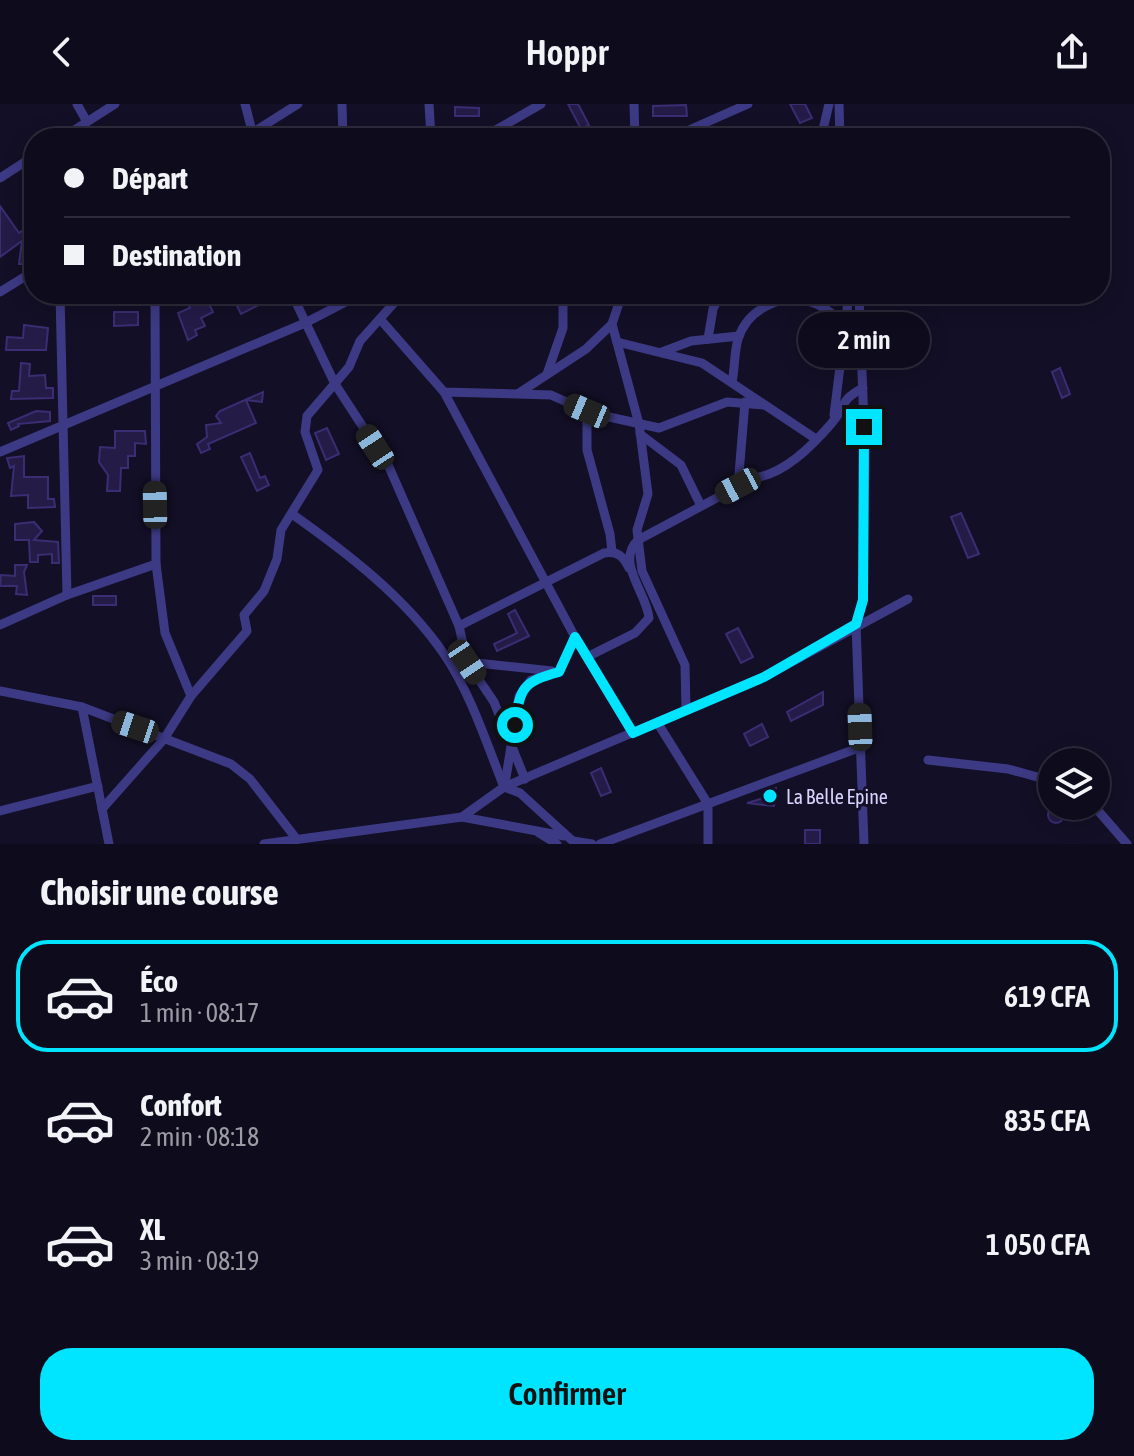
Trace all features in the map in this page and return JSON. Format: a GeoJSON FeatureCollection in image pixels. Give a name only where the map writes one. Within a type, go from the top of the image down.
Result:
{"type":"FeatureCollection","features":[{"type":"Feature","properties":{"kind":"street"},"geometry":{"type":"LineString","coordinates":[[77,104],[87,122]]}},
{"type":"Feature","properties":{"kind":"street"},"geometry":{"type":"LineString","coordinates":[[78,128],[115,104]]}},
{"type":"Feature","properties":{"kind":"street"},"geometry":{"type":"LineString","coordinates":[[245,104],[249,128]]}},
{"type":"Feature","properties":{"kind":"street"},"geometry":{"type":"LineString","coordinates":[[262,128],[298,104]]}},
{"type":"Feature","properties":{"kind":"street"},"geometry":{"type":"LineString","coordinates":[[342,104],[343,128]]}},
{"type":"Feature","properties":{"kind":"street"},"geometry":{"type":"LineString","coordinates":[[429,104],[430,128]]}},
{"type":"Feature","properties":{"kind":"street"},"geometry":{"type":"LineString","coordinates":[[499,128],[541,104]]}},
{"type":"Feature","properties":{"kind":"street"},"geometry":{"type":"LineString","coordinates":[[634,104],[635,128]]}},
{"type":"Feature","properties":{"kind":"street"},"geometry":{"type":"LineString","coordinates":[[696,128],[748,104]]}},
{"type":"Feature","properties":{"kind":"street"},"geometry":{"type":"LineString","coordinates":[[823,128],[829,104]]}},
{"type":"Feature","properties":{"kind":"street"},"geometry":{"type":"LineString","coordinates":[[839,104],[840,128]]}},
{"type":"Feature","properties":{"kind":"street"},"geometry":{"type":"LineString","coordinates":[[0,178],[24,162]]}},
{"type":"Feature","properties":{"kind":"street"},"geometry":{"type":"LineString","coordinates":[[0,292],[24,277]]}},
{"type":"Feature","properties":{"kind":"street"},"geometry":{"type":"LineString","coordinates":[[60,304],[66,425],[67,595]]}},
{"type":"Feature","properties":{"kind":"street"},"geometry":{"type":"LineString","coordinates":[[155,304],[156,564],[165,633],[191,696]]}},
{"type":"Feature","properties":{"kind":"street"},"geometry":{"type":"LineString","coordinates":[[296,304],[335,384],[389,467],[459,626],[467,662],[494,702],[525,779]]}},
{"type":"Feature","properties":{"kind":"street"},"geometry":{"type":"LineString","coordinates":[[0,452],[305,323],[342,304]]}},
{"type":"Feature","properties":{"kind":"street"},"geometry":{"type":"LineString","coordinates":[[102,809],[164,739],[191,696],[247,631],[244,615],[264,591],[277,559],[281,530],[318,470],[305,432],[307,416],[349,367],[360,341],[393,304]]}},
{"type":"Feature","properties":{"kind":"street"},"geometry":{"type":"LineString","coordinates":[[547,374],[563,328],[563,304]]}},
{"type":"Feature","properties":{"kind":"street"},"geometry":{"type":"LineString","coordinates":[[518,394],[586,349],[612,324],[619,304]]}},
{"type":"Feature","properties":{"kind":"street"},"geometry":{"type":"LineString","coordinates":[[708,339],[715,304]]}},
{"type":"Feature","properties":{"kind":"street"},"geometry":{"type":"LineString","coordinates":[[732,382],[739,336],[752,313],[772,304]]}},
{"type":"Feature","properties":{"kind":"street"},"geometry":{"type":"LineString","coordinates":[[816,304],[845,324]]}},
{"type":"Feature","properties":{"kind":"street"},"geometry":{"type":"LineString","coordinates":[[833,422],[848,304]]}},
{"type":"Feature","properties":{"kind":"street"},"geometry":{"type":"LineString","coordinates":[[859,304],[863,388],[863,600],[856,624],[864,844]]}},
{"type":"Feature","properties":{"kind":"street"},"geometry":{"type":"LineString","coordinates":[[380,319],[444,392],[575,637],[633,733]]}},
{"type":"Feature","properties":{"kind":"street"},"geometry":{"type":"LineString","coordinates":[[612,324],[640,429],[648,494],[637,530],[638,540],[647,586],[685,665],[686,710]]}},
{"type":"Feature","properties":{"kind":"street"},"geometry":{"type":"LineString","coordinates":[[662,352],[691,341],[739,336]]}},
{"type":"Feature","properties":{"kind":"street"},"geometry":{"type":"LineString","coordinates":[[617,342],[702,363],[816,439]]}},
{"type":"Feature","properties":{"kind":"street"},"geometry":{"type":"LineString","coordinates":[[631,571],[630,555],[638,540],[754,478],[773,475],[833,422],[845,398],[863,388]]}},
{"type":"Feature","properties":{"kind":"street"},"geometry":{"type":"LineString","coordinates":[[444,392],[551,395],[640,429],[659,428],[727,402],[764,405]]}},
{"type":"Feature","properties":{"kind":"street"},"geometry":{"type":"LineString","coordinates":[[738,486],[745,392]]}},
{"type":"Feature","properties":{"kind":"street"},"geometry":{"type":"LineString","coordinates":[[587,411],[587,450],[612,552]]}},
{"type":"Feature","properties":{"kind":"street"},"geometry":{"type":"LineString","coordinates":[[640,429],[681,465],[701,506]]}},
{"type":"Feature","properties":{"kind":"street"},"geometry":{"type":"LineString","coordinates":[[292,514],[360,564],[422,625],[445,655],[468,697],[504,787],[530,801],[572,840]]}},
{"type":"Feature","properties":{"kind":"street"},"geometry":{"type":"LineString","coordinates":[[459,626],[612,552]]}},
{"type":"Feature","properties":{"kind":"street"},"geometry":{"type":"LineString","coordinates":[[587,657],[635,633],[649,618],[631,571],[623,557],[612,552]]}},
{"type":"Feature","properties":{"kind":"street"},"geometry":{"type":"LineString","coordinates":[[0,625],[67,595],[156,564]]}},
{"type":"Feature","properties":{"kind":"street"},"geometry":{"type":"LineString","coordinates":[[462,817],[504,787],[764,677],[856,624],[908,599]]}},
{"type":"Feature","properties":{"kind":"street"},"geometry":{"type":"LineString","coordinates":[[504,787],[519,696],[531,680],[559,672],[575,637]]}},
{"type":"Feature","properties":{"kind":"street"},"geometry":{"type":"LineString","coordinates":[[445,655],[467,662],[559,672]]}},
{"type":"Feature","properties":{"kind":"street"},"geometry":{"type":"LineString","coordinates":[[0,691],[82,707],[231,764],[250,779],[295,837]]}},
{"type":"Feature","properties":{"kind":"street"},"geometry":{"type":"LineString","coordinates":[[82,707],[109,844]]}},
{"type":"Feature","properties":{"kind":"street"},"geometry":{"type":"LineString","coordinates":[[657,722],[708,804],[708,844]]}},
{"type":"Feature","properties":{"kind":"street"},"geometry":{"type":"LineString","coordinates":[[600,844],[861,747]]}},
{"type":"Feature","properties":{"kind":"street"},"geometry":{"type":"LineString","coordinates":[[928,760],[1008,769],[1038,777]]}},
{"type":"Feature","properties":{"kind":"street"},"geometry":{"type":"LineString","coordinates":[[0,811],[98,786]]}},
{"type":"Feature","properties":{"kind":"street"},"geometry":{"type":"LineString","coordinates":[[264,844],[295,837],[317,840],[462,817],[592,844]]}},
{"type":"Feature","properties":{"kind":"street"},"geometry":{"type":"LineString","coordinates":[[1106,820],[1127,844]]}},
{"type":"Feature","properties":{"kind":"street"},"geometry":{"type":"LineString","coordinates":[[535,830],[557,844]]}},
{"type":"Feature","properties":{"kind":"building"},"geometry":{"type":"Polygon","coordinates":[[[568,104],[578,104],[589,125],[580,128],[568,104]]]}},
{"type":"Feature","properties":{"kind":"building"},"geometry":{"type":"Polygon","coordinates":[[[790,104],[805,104],[812,118],[800,123],[790,104]]]}},
{"type":"Feature","properties":{"kind":"building"},"geometry":{"type":"Polygon","coordinates":[[[686,105],[687,116],[653,116],[653,106],[686,105]]]}},
{"type":"Feature","properties":{"kind":"building"},"geometry":{"type":"Polygon","coordinates":[[[455,107],[479,108],[479,116],[455,116],[455,107]]]}},
{"type":"Feature","properties":{"kind":"building"},"geometry":{"type":"Polygon","coordinates":[[[0,206],[19,233],[24,230],[24,264],[19,264],[22,241],[0,257],[0,206]]]}},
{"type":"Feature","properties":{"kind":"building"},"geometry":{"type":"Polygon","coordinates":[[[188,304],[209,304],[213,312],[201,318],[205,326],[195,330],[197,335],[188,340],[178,313],[190,308],[188,304]]]}},
{"type":"Feature","properties":{"kind":"building"},"geometry":{"type":"Polygon","coordinates":[[[242,304],[260,304],[241,314],[237,306],[242,304]]]}},
{"type":"Feature","properties":{"kind":"building"},"geometry":{"type":"Polygon","coordinates":[[[114,312],[138,312],[138,325],[114,326],[114,312]]]}},
{"type":"Feature","properties":{"kind":"building"},"geometry":{"type":"Polygon","coordinates":[[[24,325],[48,328],[46,350],[6,350],[7,337],[23,338],[24,325]]]}},
{"type":"Feature","properties":{"kind":"building"},"geometry":{"type":"Polygon","coordinates":[[[21,363],[30,364],[29,376],[45,375],[46,388],[53,388],[53,398],[11,399],[12,391],[19,391],[21,363]]]}},
{"type":"Feature","properties":{"kind":"building"},"geometry":{"type":"Polygon","coordinates":[[[1060,368],[1070,394],[1062,398],[1052,372],[1060,368]]]}},
{"type":"Feature","properties":{"kind":"building"},"geometry":{"type":"Polygon","coordinates":[[[263,392],[262,402],[246,400],[256,423],[208,444],[210,449],[201,453],[197,444],[207,437],[206,425],[221,423],[216,416],[220,411],[263,392]]]}},
{"type":"Feature","properties":{"kind":"building"},"geometry":{"type":"Polygon","coordinates":[[[36,411],[50,412],[50,421],[18,424],[11,430],[8,423],[36,411]]]}},
{"type":"Feature","properties":{"kind":"building"},"geometry":{"type":"Polygon","coordinates":[[[327,428],[339,454],[326,460],[315,433],[327,428]]]}},
{"type":"Feature","properties":{"kind":"building"},"geometry":{"type":"Polygon","coordinates":[[[115,431],[145,431],[146,444],[135,443],[135,456],[128,456],[128,468],[121,468],[120,491],[107,491],[108,475],[99,462],[100,447],[115,448],[115,431]]]}},
{"type":"Feature","properties":{"kind":"building"},"geometry":{"type":"Polygon","coordinates":[[[250,453],[260,478],[265,476],[269,485],[257,491],[241,457],[250,453]]]}},
{"type":"Feature","properties":{"kind":"building"},"geometry":{"type":"Polygon","coordinates":[[[24,456],[24,477],[48,477],[48,499],[54,499],[55,507],[28,508],[28,495],[11,496],[14,466],[10,468],[7,458],[24,456]]]}},
{"type":"Feature","properties":{"kind":"building"},"geometry":{"type":"Polygon","coordinates":[[[961,513],[979,554],[968,558],[951,517],[961,513]]]}},
{"type":"Feature","properties":{"kind":"building"},"geometry":{"type":"Polygon","coordinates":[[[34,522],[42,531],[34,540],[58,542],[59,563],[52,563],[52,554],[38,555],[38,562],[30,562],[29,540],[15,540],[15,524],[34,522]]]}},
{"type":"Feature","properties":{"kind":"building"},"geometry":{"type":"Polygon","coordinates":[[[15,565],[27,565],[24,572],[27,595],[16,594],[17,586],[0,586],[1,575],[15,576],[15,565]]]}},
{"type":"Feature","properties":{"kind":"building"},"geometry":{"type":"Polygon","coordinates":[[[93,596],[116,596],[116,605],[93,605],[93,596]]]}},
{"type":"Feature","properties":{"kind":"building"},"geometry":{"type":"Polygon","coordinates":[[[515,610],[529,636],[497,651],[494,644],[517,633],[508,614],[515,610]]]}},
{"type":"Feature","properties":{"kind":"building"},"geometry":{"type":"Polygon","coordinates":[[[738,628],[753,657],[741,663],[726,634],[738,628]]]}},
{"type":"Feature","properties":{"kind":"building"},"geometry":{"type":"Polygon","coordinates":[[[823,692],[823,705],[791,721],[787,712],[823,692]]]}},
{"type":"Feature","properties":{"kind":"building"},"geometry":{"type":"Polygon","coordinates":[[[762,724],[768,737],[750,746],[744,734],[762,724]]]}},
{"type":"Feature","properties":{"kind":"building"},"geometry":{"type":"Polygon","coordinates":[[[601,768],[611,792],[601,796],[591,773],[601,768]]]}},
{"type":"Feature","properties":{"kind":"building","name":"La Belle Epine"},"geometry":{"type":"Polygon","coordinates":[[[776,788],[774,806],[747,803],[764,798],[765,791],[776,788]]]}},
{"type":"Feature","properties":{"kind":"building"},"geometry":{"type":"Polygon","coordinates":[[[805,830],[820,830],[820,844],[805,844],[805,830]]]}},
{"type":"Feature","properties":{"kind":"place","name":"La Belle Epine"},"geometry":{"type":"Point","coordinates":[770,796]}},
{"type":"Feature","properties":{"kind":"route"},"geometry":{"type":"LineString","coordinates":[[515,725],[519,696],[531,680],[559,672],[575,637],[633,733],[764,677],[856,624],[863,600],[864,427]]}}]}
